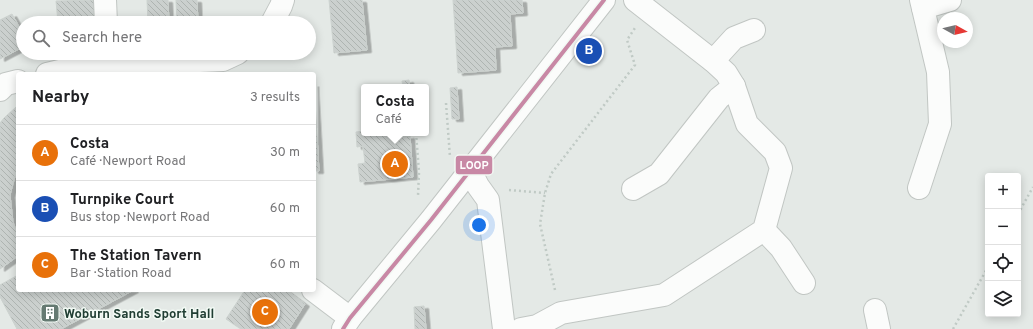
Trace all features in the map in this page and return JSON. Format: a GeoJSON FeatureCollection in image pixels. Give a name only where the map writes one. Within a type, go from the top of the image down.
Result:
{"type":"FeatureCollection","features":[{"type":"Feature","properties":{"kind":"street"},"geometry":{"type":"LineString","coordinates":[[105,0],[106,16]]}},
{"type":"Feature","properties":{"kind":"street"},"geometry":{"type":"LineString","coordinates":[[276,16],[283,0]]}},
{"type":"Feature","properties":{"kind":"street"},"geometry":{"type":"LineString","coordinates":[[315,292],[347,323],[441,207],[604,0]]}},
{"type":"Feature","properties":{"kind":"street"},"geometry":{"type":"LineString","coordinates":[[919,188],[940,124],[938,72],[922,4],[950,0]]}},
{"type":"Feature","properties":{"kind":"street"},"geometry":{"type":"LineString","coordinates":[[520,329],[536,326],[561,313],[664,295],[764,230],[781,168],[775,152],[747,124],[734,86],[726,74],[713,61],[642,5]]}},
{"type":"Feature","properties":{"kind":"street"},"geometry":{"type":"LineString","coordinates":[[713,61],[734,38],[754,30]]}},
{"type":"Feature","properties":{"kind":"street"},"geometry":{"type":"LineString","coordinates":[[56,72],[105,60]]}},
{"type":"Feature","properties":{"kind":"street"},"geometry":{"type":"LineString","coordinates":[[0,90],[6,84],[16,82]]}},
{"type":"Feature","properties":{"kind":"street"},"geometry":{"type":"LineString","coordinates":[[633,189],[660,174],[719,98],[734,86]]}},
{"type":"Feature","properties":{"kind":"street"},"geometry":{"type":"LineString","coordinates":[[470,170],[478,186],[488,200],[504,329]]}},
{"type":"Feature","properties":{"kind":"street"},"geometry":{"type":"LineString","coordinates":[[764,230],[781,248],[804,283]]}},
{"type":"Feature","properties":{"kind":"path"},"geometry":{"type":"LineString","coordinates":[[561,313],[540,224],[544,193],[551,174],[635,65],[626,40],[642,5]]}},
{"type":"Feature","properties":{"kind":"path"},"geometry":{"type":"LineString","coordinates":[[446,103],[450,158],[470,170]]}},
{"type":"Feature","properties":{"kind":"path"},"geometry":{"type":"LineString","coordinates":[[416,136],[419,172],[418,196]]}},
{"type":"Feature","properties":{"kind":"path"},"geometry":{"type":"LineString","coordinates":[[1021,209],[1033,187]]}},
{"type":"Feature","properties":{"kind":"path"},"geometry":{"type":"LineString","coordinates":[[488,200],[505,189],[544,193]]}},
{"type":"Feature","properties":{"kind":"path"},"geometry":{"type":"LineString","coordinates":[[954,329],[985,272]]}},
{"type":"Feature","properties":{"kind":"building"},"geometry":{"type":"Polygon","coordinates":[[[94,0],[95,16],[57,16],[56,1],[94,0]]]}},
{"type":"Feature","properties":{"kind":"building"},"geometry":{"type":"Polygon","coordinates":[[[147,0],[168,0],[169,16],[148,16],[147,0]]]}},
{"type":"Feature","properties":{"kind":"building"},"geometry":{"type":"Polygon","coordinates":[[[176,0],[197,0],[198,16],[177,16],[176,0]]]}},
{"type":"Feature","properties":{"kind":"building"},"geometry":{"type":"Polygon","coordinates":[[[329,0],[362,0],[367,50],[334,53],[329,0]]]}},
{"type":"Feature","properties":{"kind":"building"},"geometry":{"type":"Polygon","coordinates":[[[453,0],[522,0],[523,13],[510,14],[512,46],[495,47],[496,70],[458,73],[453,0]]]}},
{"type":"Feature","properties":{"kind":"building"},"geometry":{"type":"Polygon","coordinates":[[[12,14],[16,21],[16,51],[0,59],[0,20],[12,14]]]}},
{"type":"Feature","properties":{"kind":"building"},"geometry":{"type":"Polygon","coordinates":[[[409,80],[410,84],[402,84],[402,81],[409,80]]]}},
{"type":"Feature","properties":{"kind":"building"},"geometry":{"type":"Polygon","coordinates":[[[457,87],[459,119],[452,119],[450,88],[457,87]]]}},
{"type":"Feature","properties":{"kind":"building"},"geometry":{"type":"Polygon","coordinates":[[[16,107],[16,172],[10,195],[13,222],[16,230],[16,257],[0,269],[0,123],[16,107]]]}},
{"type":"Feature","properties":{"kind":"building"},"geometry":{"type":"Polygon","coordinates":[[[316,119],[319,171],[316,171],[316,119]]]}},
{"type":"Feature","properties":{"kind":"building"},"geometry":{"type":"Polygon","coordinates":[[[361,131],[361,136],[394,136],[394,138],[410,136],[413,177],[360,182],[358,164],[365,163],[363,146],[357,147],[356,132],[361,131]]]}},
{"type":"Feature","properties":{"kind":"building","name":"Woburn Sands Sport Hall"},"geometry":{"type":"Polygon","coordinates":[[[16,276],[16,292],[130,292],[61,329],[17,329],[0,297],[0,285],[16,276]]]}},
{"type":"Feature","properties":{"kind":"building"},"geometry":{"type":"Polygon","coordinates":[[[244,292],[289,292],[305,304],[289,329],[241,329],[226,319],[244,292]]]}},
{"type":"Feature","properties":{"kind":"building"},"geometry":{"type":"Polygon","coordinates":[[[424,306],[426,329],[415,329],[414,307],[424,306]]]}},
{"type":"Feature","properties":{"kind":"transit line","name":"LOOP"},"geometry":{"type":"LineString","coordinates":[[343,329],[350,318],[431,220],[604,0]]}},
{"type":"Feature","properties":{"kind":"place","name":"Turnpike Court"},"geometry":{"type":"Point","coordinates":[589,51]}},
{"type":"Feature","properties":{"kind":"place","name":"Costa"},"geometry":{"type":"Point","coordinates":[395,164]}},
{"type":"Feature","properties":{"kind":"place","name":"The Station Tavern"},"geometry":{"type":"Point","coordinates":[265,312]}},
{"type":"Feature","properties":{"kind":"place","name":"Woburn Sands Sport Hall"},"geometry":{"type":"Point","coordinates":[50,313]}}]}
